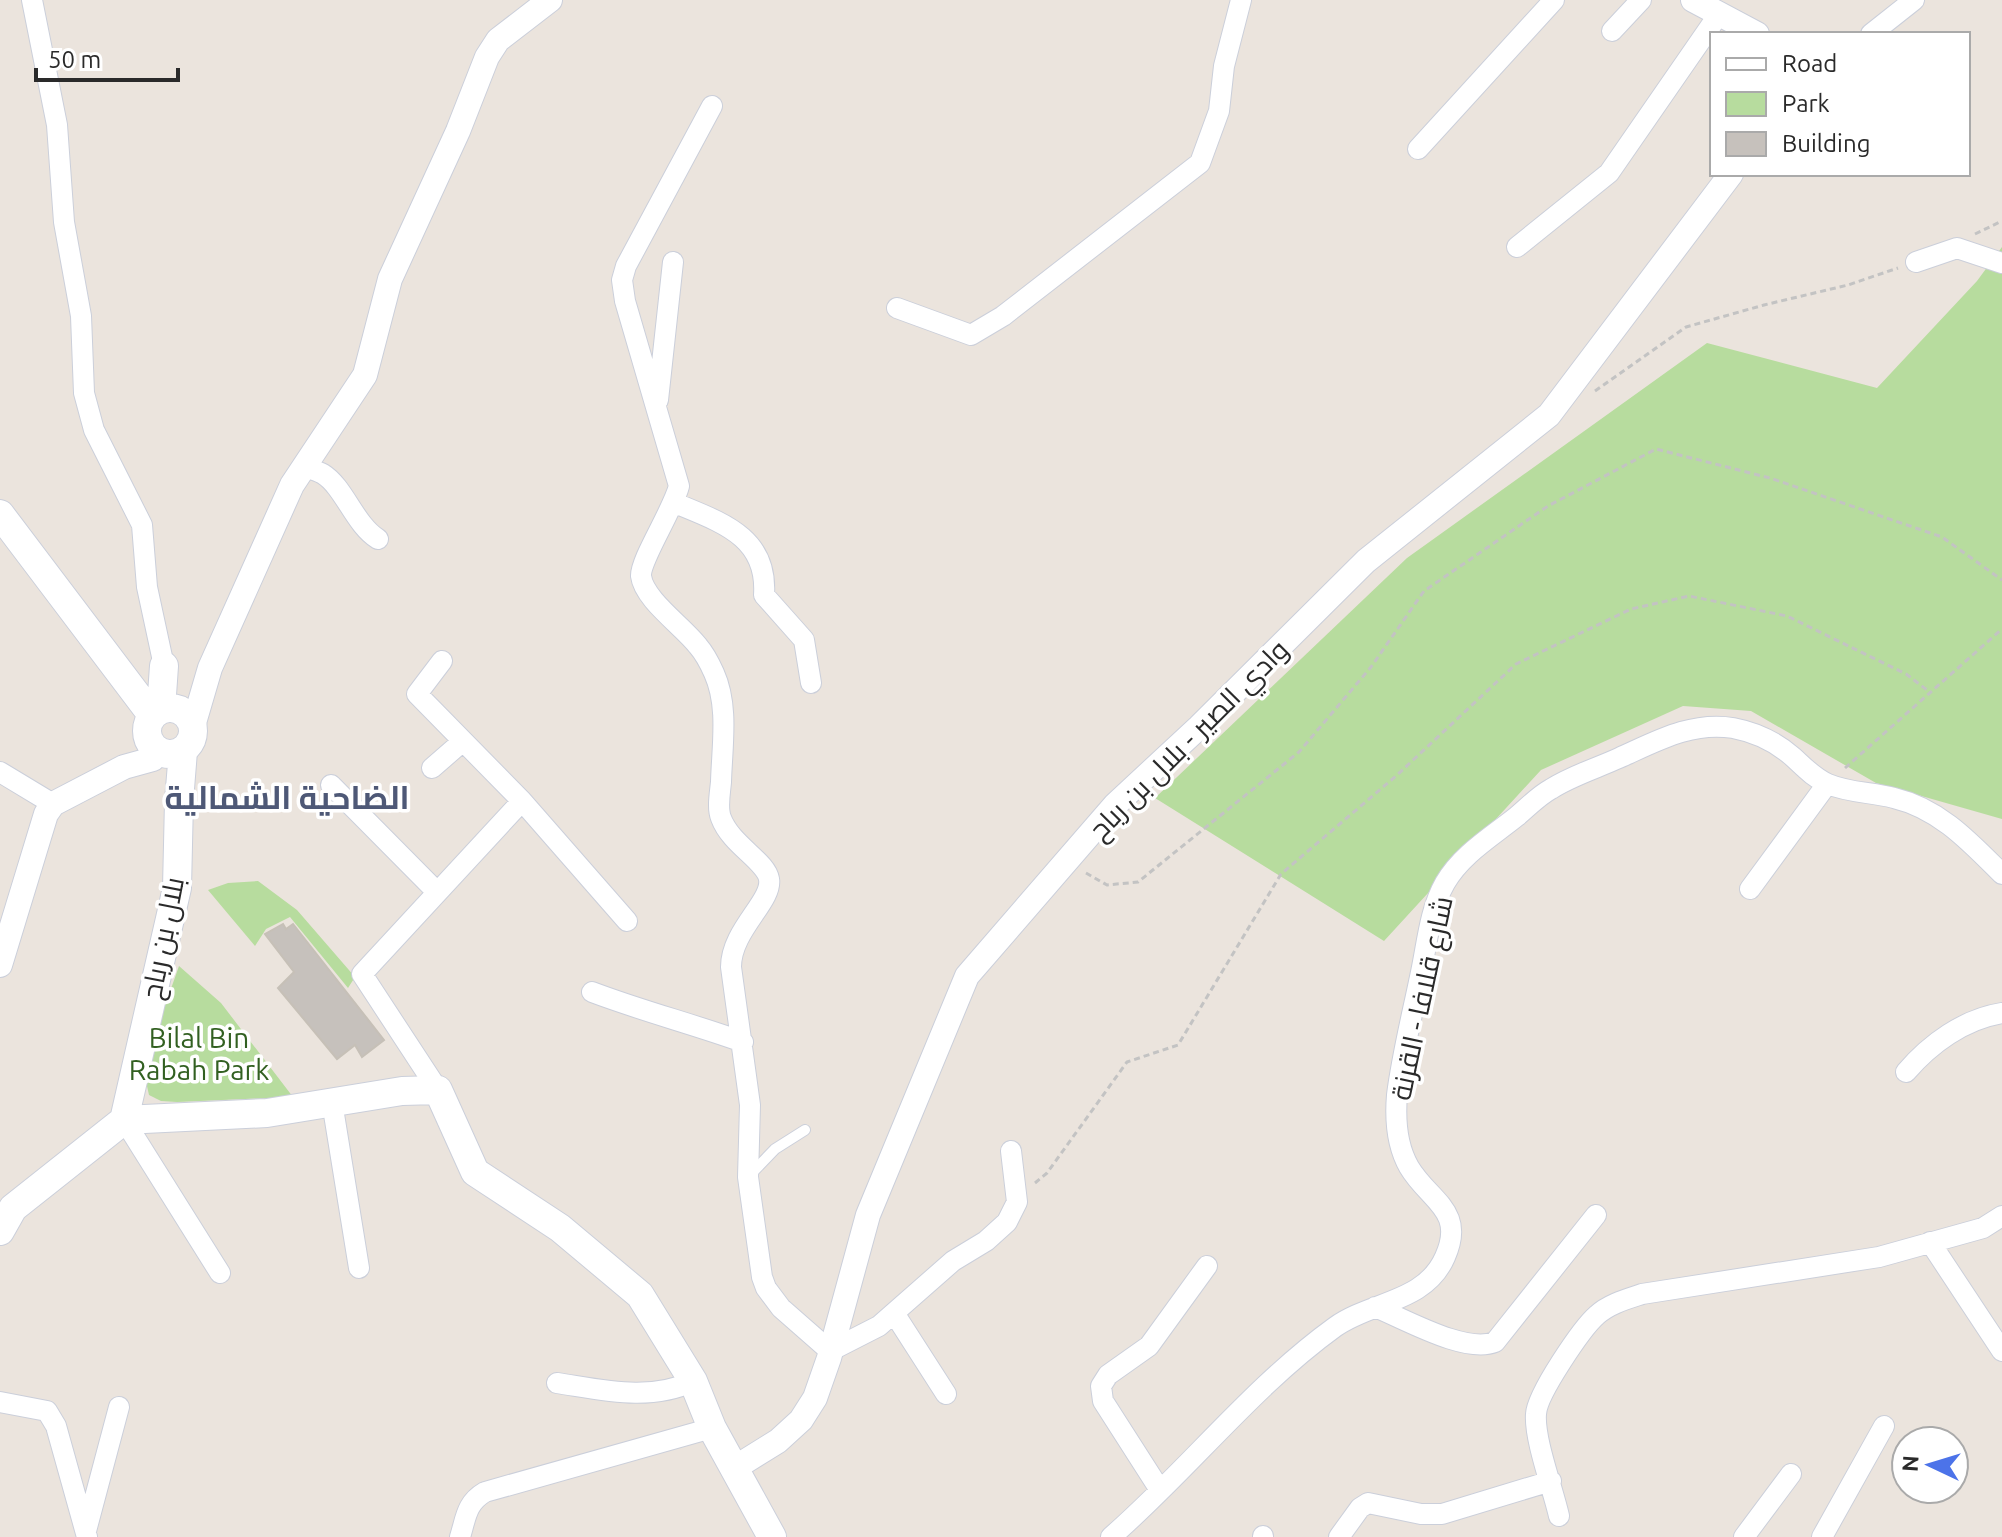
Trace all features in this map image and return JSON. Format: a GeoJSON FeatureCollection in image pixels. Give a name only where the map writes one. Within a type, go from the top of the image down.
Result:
{"type":"FeatureCollection","features":[{"type":"Feature","properties":{"kind":"main road"},"geometry":{"type":"LineString","coordinates":[[0,514],[128,682],[168,728]]}},
{"type":"Feature","properties":{"kind":"main road"},"geometry":{"type":"LineString","coordinates":[[164,666],[168,728]]}},
{"type":"Feature","properties":{"kind":"main road","name":"بلال بن رباح"},"geometry":{"type":"LineString","coordinates":[[124,1120],[177,888],[179,801],[168,728]]}},
{"type":"Feature","properties":{"kind":"main road"},"geometry":{"type":"LineString","coordinates":[[0,1231],[13,1208],[124,1120],[267,1113],[402,1091],[438,1090],[475,1172],[560,1228],[640,1295],[693,1381],[712,1428],[772,1537]]}},
{"type":"Feature","properties":{"kind":"street"},"geometry":{"type":"LineString","coordinates":[[32,0],[57,125],[64,222],[81,316],[84,393],[94,430],[142,525],[147,587],[164,666]]}},
{"type":"Feature","properties":{"kind":"street"},"geometry":{"type":"LineString","coordinates":[[0,965],[46,814],[53,804],[124,767],[168,728],[210,668],[292,485],[365,375],[390,279],[458,131],[491,49],[504,34],[550,0]]}},
{"type":"Feature","properties":{"kind":"street"},"geometry":{"type":"LineString","coordinates":[[897,308],[971,335],[1003,316],[1200,163],[1219,111],[1224,66],[1241,0]]}},
{"type":"Feature","properties":{"kind":"street"},"geometry":{"type":"LineString","coordinates":[[1418,149],[1554,0]]}},
{"type":"Feature","properties":{"kind":"street"},"geometry":{"type":"LineString","coordinates":[[1612,31],[1641,0]]}},
{"type":"Feature","properties":{"kind":"street"},"geometry":{"type":"LineString","coordinates":[[1693,0],[1753,32]]}},
{"type":"Feature","properties":{"kind":"street"},"geometry":{"type":"LineString","coordinates":[[1874,32],[1914,0]]}},
{"type":"Feature","properties":{"kind":"street"},"geometry":{"type":"LineString","coordinates":[[1517,247],[1609,173],[1719,14]]}},
{"type":"Feature","properties":{"kind":"street"},"geometry":{"type":"LineString","coordinates":[[712,106],[626,266],[622,280],[625,301],[679,486],[675,503],[644,561],[641,571],[643,581],[675,623],[698,646],[714,673],[723,717],[719,812],[734,841],[763,866],[769,880],[767,894],[738,936],[731,956],[750,1105],[748,1177],[760,1269],[766,1288],[782,1309],[830,1351],[879,1326],[953,1261],[997,1232],[1015,1209],[1017,1199],[1011,1151]]}},
{"type":"Feature","properties":{"kind":"street","name":"وادي الصير - بلال بن رباح"},"geometry":{"type":"LineString","coordinates":[[733,1469],[778,1441],[801,1420],[815,1398],[868,1215],[967,976],[1115,805],[1199,727],[1366,561],[1549,415],[1729,176]]}},
{"type":"Feature","properties":{"kind":"street"},"geometry":{"type":"LineString","coordinates":[[1916,262],[1957,248],[2002,263]]}},
{"type":"Feature","properties":{"kind":"street"},"geometry":{"type":"LineString","coordinates":[[657,412],[673,262]]}},
{"type":"Feature","properties":{"kind":"street"},"geometry":{"type":"LineString","coordinates":[[304,467],[324,474],[367,532],[378,539]]}},
{"type":"Feature","properties":{"kind":"street"},"geometry":{"type":"LineString","coordinates":[[675,503],[739,532],[757,554],[765,581],[764,595],[804,640],[811,683]]}},
{"type":"Feature","properties":{"kind":"street"},"geometry":{"type":"LineString","coordinates":[[442,661],[417,694],[522,801],[627,921]]}},
{"type":"Feature","properties":{"kind":"street","name":"شارع قلافا - القرنة"},"geometry":{"type":"LineString","coordinates":[[1111,1537],[1281,1372],[1338,1325],[1375,1307],[1408,1296],[1429,1280],[1445,1258],[1451,1235],[1449,1216],[1417,1179],[1404,1155],[1396,1114],[1434,911],[1438,897],[1454,871],[1473,851],[1551,789],[1692,728],[1721,726],[1761,737],[1790,754],[1827,784],[1898,798],[1932,812],[2002,874]]}},
{"type":"Feature","properties":{"kind":"street"},"geometry":{"type":"LineString","coordinates":[[432,768],[463,741]]}},
{"type":"Feature","properties":{"kind":"street"},"geometry":{"type":"LineString","coordinates":[[0,772],[28,786],[53,804]]}},
{"type":"Feature","properties":{"kind":"street"},"geometry":{"type":"LineString","coordinates":[[1750,889],[1827,784]]}},
{"type":"Feature","properties":{"kind":"street"},"geometry":{"type":"LineString","coordinates":[[331,785],[437,892]]}},
{"type":"Feature","properties":{"kind":"street"},"geometry":{"type":"LineString","coordinates":[[438,1090],[362,974],[522,801]]}},
{"type":"Feature","properties":{"kind":"street"},"geometry":{"type":"LineString","coordinates":[[592,992],[743,1042]]}},
{"type":"Feature","properties":{"kind":"street"},"geometry":{"type":"LineString","coordinates":[[1906,1072],[1937,1041],[1980,1018],[2002,1013]]}},
{"type":"Feature","properties":{"kind":"street"},"geometry":{"type":"LineString","coordinates":[[332,1102],[359,1268]]}},
{"type":"Feature","properties":{"kind":"street"},"geometry":{"type":"LineString","coordinates":[[124,1120],[220,1273]]}},
{"type":"Feature","properties":{"kind":"street"},"geometry":{"type":"LineString","coordinates":[[1375,1307],[1466,1345],[1486,1346],[1501,1335],[1596,1215]]}},
{"type":"Feature","properties":{"kind":"street"},"geometry":{"type":"LineString","coordinates":[[1559,1516],[1536,1425],[1538,1402],[1547,1384],[1596,1315],[1642,1294],[1879,1257],[1983,1228],[2002,1216]]}},
{"type":"Feature","properties":{"kind":"street"},"geometry":{"type":"LineString","coordinates":[[1930,1242],[2002,1351]]}},
{"type":"Feature","properties":{"kind":"street"},"geometry":{"type":"LineString","coordinates":[[1160,1490],[1103,1401],[1101,1386],[1108,1375],[1149,1346],[1207,1266]]}},
{"type":"Feature","properties":{"kind":"street"},"geometry":{"type":"LineString","coordinates":[[894,1313],[946,1394]]}},
{"type":"Feature","properties":{"kind":"street"},"geometry":{"type":"LineString","coordinates":[[557,1383],[634,1394],[674,1390],[693,1381]]}},
{"type":"Feature","properties":{"kind":"street"},"geometry":{"type":"LineString","coordinates":[[0,1402],[47,1411],[56,1426],[86,1534]]}},
{"type":"Feature","properties":{"kind":"street"},"geometry":{"type":"LineString","coordinates":[[86,1534],[119,1407]]}},
{"type":"Feature","properties":{"kind":"street"},"geometry":{"type":"LineString","coordinates":[[1822,1537],[1884,1426]]}},
{"type":"Feature","properties":{"kind":"street"},"geometry":{"type":"LineString","coordinates":[[460,1537],[467,1508],[487,1492],[712,1428]]}},
{"type":"Feature","properties":{"kind":"street"},"geometry":{"type":"LineString","coordinates":[[1744,1537],[1791,1474]]}},
{"type":"Feature","properties":{"kind":"street"},"geometry":{"type":"LineString","coordinates":[[1339,1537],[1359,1509],[1368,1503],[1421,1514],[1442,1514],[1551,1481]]}},
{"type":"Feature","properties":{"kind":"lane"},"geometry":{"type":"LineString","coordinates":[[748,1177],[775,1149],[805,1130]]}},
{"type":"Feature","properties":{"kind":"path"},"geometry":{"type":"LineString","coordinates":[[1973,235],[2002,221]]}},
{"type":"Feature","properties":{"kind":"path"},"geometry":{"type":"LineString","coordinates":[[1585,396],[1609,383],[1686,327],[1848,285],[1916,262]]}},
{"type":"Feature","properties":{"kind":"path"},"geometry":{"type":"LineString","coordinates":[[1067,862],[1107,885],[1138,882],[1299,752],[1371,667],[1424,591],[1548,506],[1656,449],[1770,478],[1942,537],[2002,580]]}},
{"type":"Feature","properties":{"kind":"path"},"geometry":{"type":"LineString","coordinates":[[1017,1199],[1047,1173],[1127,1062],[1178,1045],[1281,874],[1396,776],[1516,664],[1631,609],[1689,596],[1787,616],[1906,674],[1931,693]]}},
{"type":"Feature","properties":{"kind":"path"},"geometry":{"type":"LineString","coordinates":[[1827,784],[2002,629]]}},
{"type":"Feature","properties":{"kind":"green space"},"geometry":{"type":"Polygon","coordinates":[[[2002,247],[2002,819],[1876,783],[1751,711],[1683,706],[1541,770],[1384,941],[1155,798],[1407,558],[1707,343],[1877,388],[1977,281],[2002,247]]]}},
{"type":"Feature","properties":{"kind":"green space"},"geometry":{"type":"Polygon","coordinates":[[[258,881],[297,910],[355,977],[348,988],[290,917],[266,929],[255,946],[208,890],[228,883],[258,881]]]}},
{"type":"Feature","properties":{"kind":"green space","name":"Bilal Bin Rabah Park"},"geometry":{"type":"Polygon","coordinates":[[[179,966],[221,1003],[293,1097],[177,1102],[161,1101],[149,1095],[143,1068],[179,966]]]}},
{"type":"Feature","properties":{"kind":"building"},"geometry":{"type":"Polygon","coordinates":[[[283,924],[286,929],[293,924],[384,1040],[362,1057],[355,1045],[337,1059],[278,988],[294,972],[265,934],[283,924]]]}},
{"type":"Feature","properties":{"kind":"district","name":"الضاحية الشمالية"},"geometry":{"type":"Point","coordinates":[287,797]}}]}
